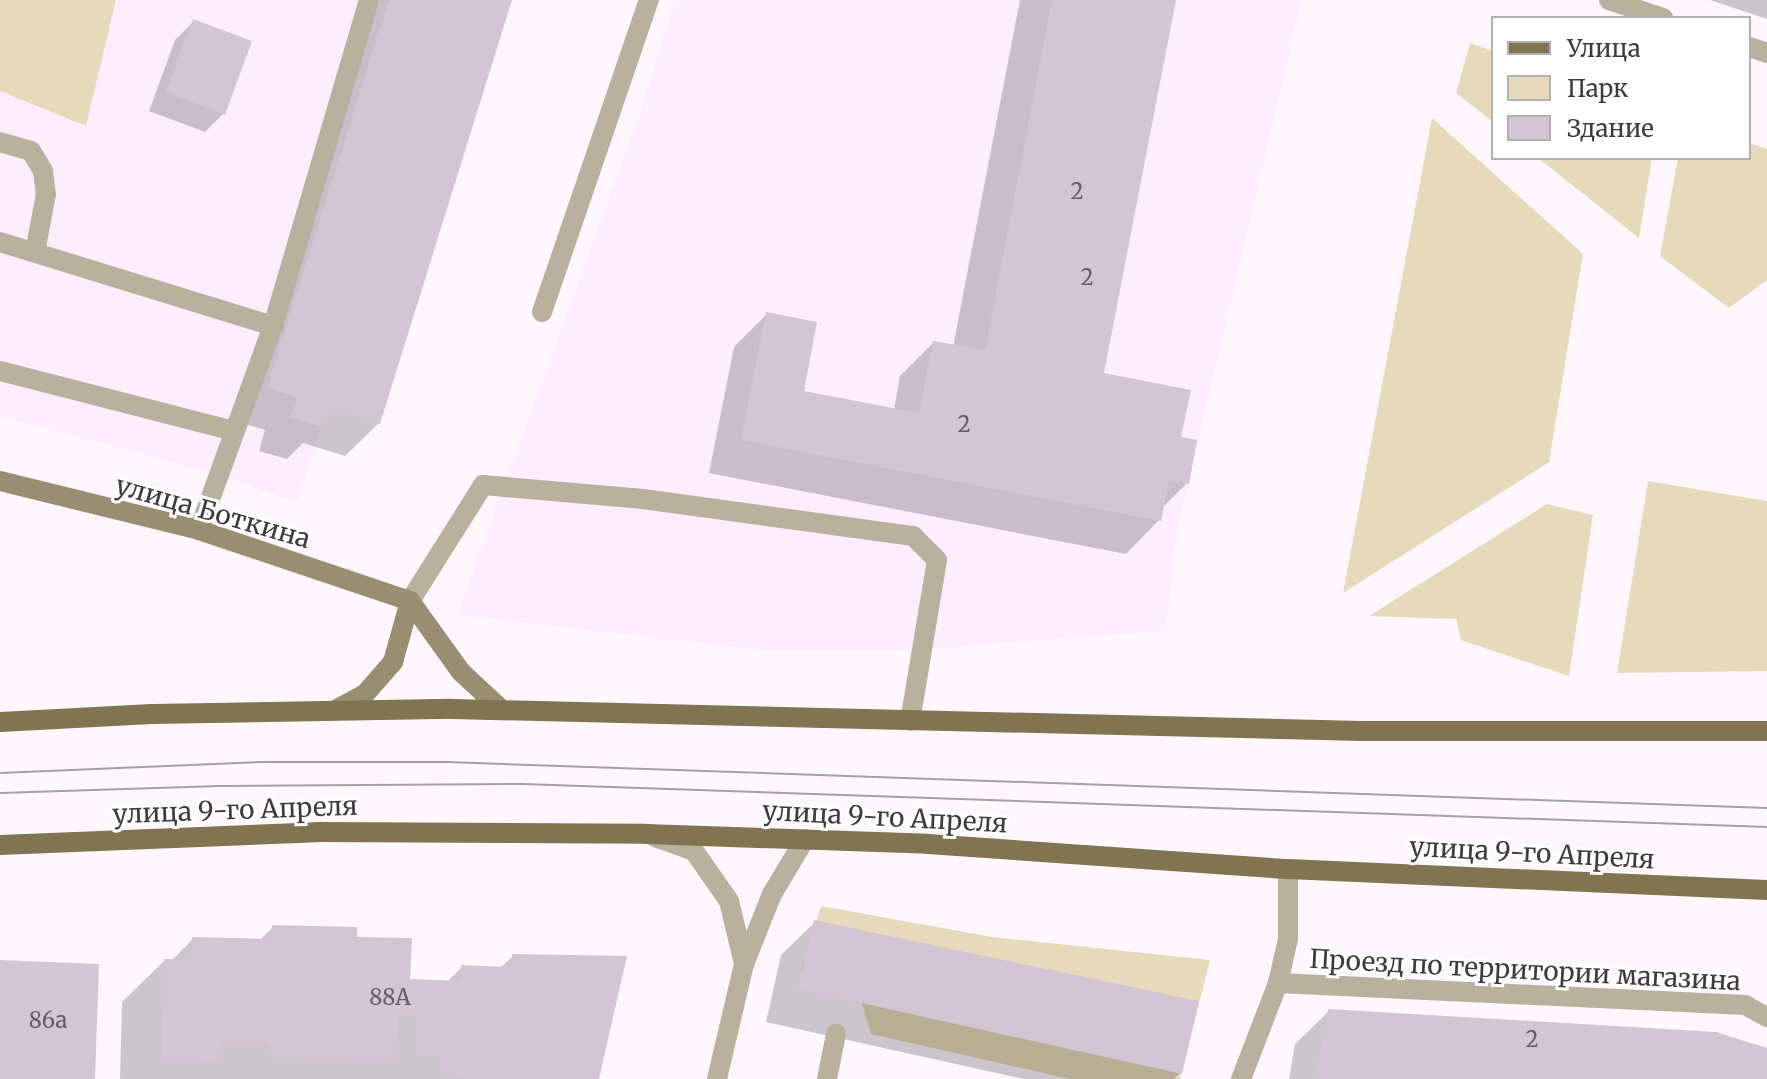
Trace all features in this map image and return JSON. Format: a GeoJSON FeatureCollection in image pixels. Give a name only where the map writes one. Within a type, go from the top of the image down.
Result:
{"type":"FeatureCollection","features":[{"type":"Feature","properties":{"kind":"main road"},"geometry":{"type":"LineString","coordinates":[[0,722],[335,710],[502,710],[1362,731],[1766,730]]}},
{"type":"Feature","properties":{"kind":"main road","name":"улица 9-го Апреля"},"geometry":{"type":"LineString","coordinates":[[0,845],[317,832],[646,834],[805,839],[1288,869],[1765,890]]}},
{"type":"Feature","properties":{"kind":"street"},"geometry":{"type":"LineString","coordinates":[[199,530],[273,326],[369,0]]}},
{"type":"Feature","properties":{"kind":"street"},"geometry":{"type":"LineString","coordinates":[[542,312],[649,0]]}},
{"type":"Feature","properties":{"kind":"street"},"geometry":{"type":"LineString","coordinates":[[1609,0],[1657,16]]}},
{"type":"Feature","properties":{"kind":"street"},"geometry":{"type":"LineString","coordinates":[[0,142],[31,151],[43,171],[46,194],[35,252]]}},
{"type":"Feature","properties":{"kind":"street"},"geometry":{"type":"LineString","coordinates":[[0,242],[273,326]]}},
{"type":"Feature","properties":{"kind":"street"},"geometry":{"type":"LineString","coordinates":[[0,371],[234,431]]}},
{"type":"Feature","properties":{"kind":"street","name":"улица Боткина"},"geometry":{"type":"LineString","coordinates":[[0,481],[199,530],[410,601]]}},
{"type":"Feature","properties":{"kind":"street"},"geometry":{"type":"LineString","coordinates":[[335,710],[365,694],[393,662],[410,601],[483,485],[643,499],[913,536],[937,560],[910,721]]}},
{"type":"Feature","properties":{"kind":"street"},"geometry":{"type":"LineString","coordinates":[[410,601],[461,672],[502,710]]}},
{"type":"Feature","properties":{"kind":"street"},"geometry":{"type":"LineString","coordinates":[[646,834],[694,851],[729,901],[744,964]]}},
{"type":"Feature","properties":{"kind":"street"},"geometry":{"type":"LineString","coordinates":[[717,1079],[744,964],[772,894],[805,839]]}},
{"type":"Feature","properties":{"kind":"street"},"geometry":{"type":"LineString","coordinates":[[1241,1079],[1278,983],[1288,939],[1288,869]]}},
{"type":"Feature","properties":{"kind":"street","name":"Проезд по территории магазина"},"geometry":{"type":"LineString","coordinates":[[1278,983],[1745,1005],[1767,1017]]}},
{"type":"Feature","properties":{"kind":"street"},"geometry":{"type":"LineString","coordinates":[[827,1079],[836,1034]]}},
{"type":"Feature","properties":{"kind":"shaded area"},"geometry":{"type":"Polygon","coordinates":[[[0,0],[512,0],[380,424],[328,408],[297,503],[220,475],[0,416],[0,0]],[[193,19],[166,92],[225,115],[252,41],[193,19]]]}},
{"type":"Feature","properties":{"kind":"shaded area"},"geometry":{"type":"Polygon","coordinates":[[[675,0],[1302,0],[1177,532],[1166,631],[895,651],[768,651],[457,615],[641,110],[675,0]]]}},
{"type":"Feature","properties":{"kind":"green space"},"geometry":{"type":"Polygon","coordinates":[[[0,0],[116,0],[86,126],[0,91],[0,0]]]}},
{"type":"Feature","properties":{"kind":"green space"},"geometry":{"type":"Polygon","coordinates":[[[1470,43],[1491,50],[1491,120],[1456,93],[1470,43]]]}},
{"type":"Feature","properties":{"kind":"green space"},"geometry":{"type":"Polygon","coordinates":[[[1432,118],[1583,254],[1549,462],[1343,593],[1432,118]]]}},
{"type":"Feature","properties":{"kind":"green space"},"geometry":{"type":"Polygon","coordinates":[[[1751,144],[1767,149],[1767,280],[1729,308],[1660,256],[1678,160],[1751,160],[1751,144]]]}},
{"type":"Feature","properties":{"kind":"green space"},"geometry":{"type":"Polygon","coordinates":[[[1541,160],[1652,160],[1639,238],[1541,160]]]}},
{"type":"Feature","properties":{"kind":"green space"},"geometry":{"type":"Polygon","coordinates":[[[1648,481],[1767,501],[1767,671],[1617,673],[1648,481]]]}},
{"type":"Feature","properties":{"kind":"green space"},"geometry":{"type":"Polygon","coordinates":[[[1547,504],[1593,515],[1569,676],[1461,640],[1456,619],[1369,616],[1547,504]]]}},
{"type":"Feature","properties":{"kind":"green space"},"geometry":{"type":"Polygon","coordinates":[[[821,906],[992,937],[1210,960],[1180,1079],[1070,1079],[871,1034],[857,987],[801,972],[821,906]]]}},
{"type":"Feature","properties":{"kind":"building"},"geometry":{"type":"Polygon","coordinates":[[[389,0],[512,0],[380,424],[329,408],[322,427],[291,418],[297,397],[267,388],[389,0]]]}},
{"type":"Feature","properties":{"kind":"building"},"geometry":{"type":"Polygon","coordinates":[[[1052,0],[1176,0],[1104,373],[1191,390],[1181,437],[1197,440],[1189,484],[1169,480],[1161,521],[741,440],[766,312],[817,322],[804,391],[919,413],[933,341],[985,350],[1052,0]]]}},
{"type":"Feature","properties":{"kind":"building"},"geometry":{"type":"Polygon","coordinates":[[[193,19],[252,41],[225,115],[166,92],[193,19]]]}},
{"type":"Feature","properties":{"kind":"building"},"geometry":{"type":"Polygon","coordinates":[[[814,920],[1199,1001],[1182,1074],[798,989],[814,920]]]}},
{"type":"Feature","properties":{"kind":"building"},"geometry":{"type":"Polygon","coordinates":[[[272,925],[357,927],[357,937],[412,938],[410,979],[461,981],[461,965],[512,967],[512,954],[627,956],[599,1079],[465,1079],[440,1075],[440,1056],[416,1056],[417,1016],[398,1015],[397,1060],[269,1057],[269,1043],[221,1042],[221,1062],[161,1061],[164,959],[192,959],[192,937],[271,939],[272,925]]]}},
{"type":"Feature","properties":{"kind":"building"},"geometry":{"type":"Polygon","coordinates":[[[0,960],[99,964],[95,1079],[0,1079],[0,960]]]}},
{"type":"Feature","properties":{"kind":"building"},"geometry":{"type":"Polygon","coordinates":[[[1328,1009],[1716,1032],[1767,1048],[1767,1079],[1316,1079],[1328,1009]]]}},
{"type":"Feature","properties":{"kind":"tram line"},"geometry":{"type":"LineString","coordinates":[[0,773],[262,762],[447,762],[1767,808]]}},
{"type":"Feature","properties":{"kind":"tram line"},"geometry":{"type":"LineString","coordinates":[[0,793],[219,786],[523,784],[1767,827]]}}]}
